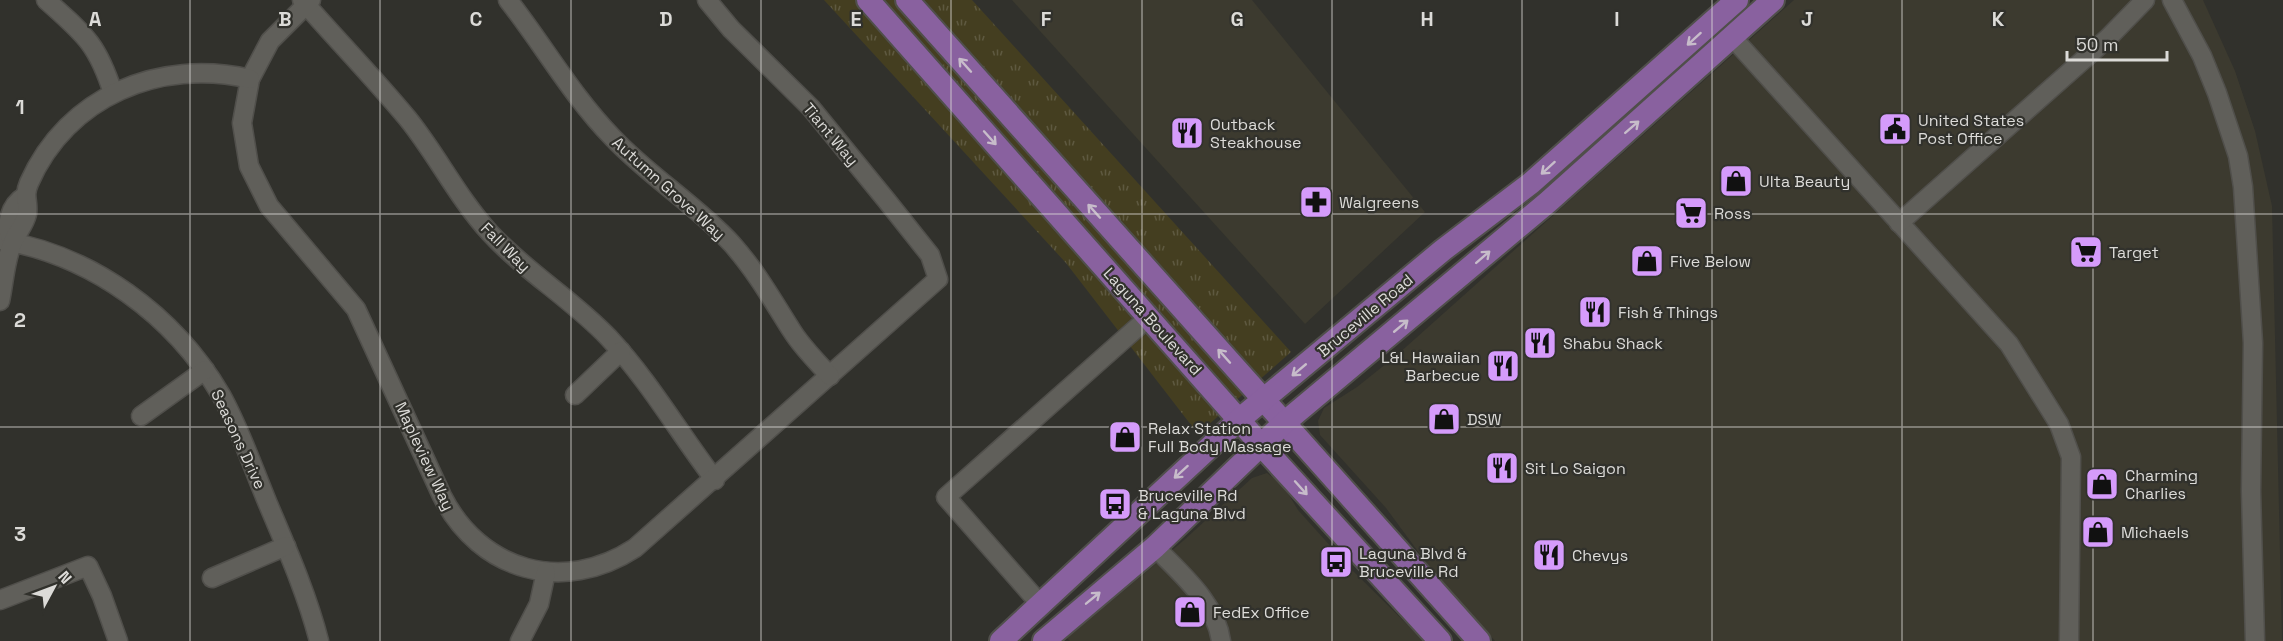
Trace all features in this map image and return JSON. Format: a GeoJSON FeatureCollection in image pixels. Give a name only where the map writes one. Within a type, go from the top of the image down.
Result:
{"type":"FeatureCollection","features":[{"type":"Feature","properties":{"kind":"main road","name":"Laguna Boulevard"},"geometry":{"type":"LineString","coordinates":[[868,0],[1434,639]]}},
{"type":"Feature","properties":{"kind":"main road","name":"Laguna Boulevard"},"geometry":{"type":"LineString","coordinates":[[907,0],[1479,641]]}},
{"type":"Feature","properties":{"kind":"main road","name":"Bruceville Road"},"geometry":{"type":"LineString","coordinates":[[1001,641],[1240,419],[1443,250],[1531,183],[1737,0]]}},
{"type":"Feature","properties":{"kind":"main road"},"geometry":{"type":"LineString","coordinates":[[1733,38],[1733,23],[1738,14],[1753,0]]}},
{"type":"Feature","properties":{"kind":"main road","name":"Bruceville Road"},"geometry":{"type":"LineString","coordinates":[[1044,641],[1155,547],[1284,423],[1505,239],[1773,0]]}},
{"type":"Feature","properties":{"kind":"street"},"geometry":{"type":"LineString","coordinates":[[46,0],[95,49],[103,61],[113,93]]}},
{"type":"Feature","properties":{"kind":"street","name":"Autumn Grove Way"},"geometry":{"type":"LineString","coordinates":[[508,0],[567,84],[613,138],[638,163],[706,218],[733,245],[757,275],[792,332],[830,376]]}},
{"type":"Feature","properties":{"kind":"street","name":"Tiant Way"},"geometry":{"type":"LineString","coordinates":[[707,0],[731,29],[811,108],[930,255],[938,279]]}},
{"type":"Feature","properties":{"kind":"street"},"geometry":{"type":"LineString","coordinates":[[1899,223],[2108,38],[2145,0]]}},
{"type":"Feature","properties":{"kind":"street"},"geometry":{"type":"LineString","coordinates":[[2172,0],[2202,56],[2217,93],[2238,156],[2243,187],[2253,343],[2251,491],[2255,641]]}},
{"type":"Feature","properties":{"kind":"street","name":"Mapleview Way"},"geometry":{"type":"LineString","coordinates":[[306,2],[270,41],[250,79],[243,108],[243,138],[254,180],[278,218],[339,285],[356,309],[449,510],[468,534],[492,554],[521,567],[546,572],[593,569],[622,557],[715,480],[938,279]]}},
{"type":"Feature","properties":{"kind":"street","name":"Fall Way"},"geometry":{"type":"LineString","coordinates":[[306,2],[408,120],[454,188],[489,232],[512,256],[607,336],[645,377],[682,436],[715,480]]}},
{"type":"Feature","properties":{"kind":"street"},"geometry":{"type":"LineString","coordinates":[[1733,38],[2009,344],[2036,384],[2067,439],[2072,474],[2069,641]]}},
{"type":"Feature","properties":{"kind":"street"},"geometry":{"type":"LineString","coordinates":[[0,301],[11,213],[18,200],[24,196],[35,171],[52,144],[79,115],[113,93],[154,77],[186,72],[218,73],[250,79]]}},
{"type":"Feature","properties":{"kind":"street","name":"Seasons Drive"},"geometry":{"type":"LineString","coordinates":[[6,241],[75,263],[130,295],[156,316],[205,370],[236,426],[300,582],[319,641]]}},
{"type":"Feature","properties":{"kind":"street"},"geometry":{"type":"LineString","coordinates":[[1041,605],[946,497],[1149,317]]}},
{"type":"Feature","properties":{"kind":"street"},"geometry":{"type":"LineString","coordinates":[[575,395],[621,351]]}},
{"type":"Feature","properties":{"kind":"street"},"geometry":{"type":"LineString","coordinates":[[141,416],[205,370]]}},
{"type":"Feature","properties":{"kind":"street"},"geometry":{"type":"LineString","coordinates":[[212,578],[286,546]]}},
{"type":"Feature","properties":{"kind":"street"},"geometry":{"type":"LineString","coordinates":[[1155,547],[1205,602],[1215,617],[1221,641]]}},
{"type":"Feature","properties":{"kind":"street"},"geometry":{"type":"LineString","coordinates":[[0,600],[87,566],[102,596],[118,641]]}},
{"type":"Feature","properties":{"kind":"street"},"geometry":{"type":"LineString","coordinates":[[520,641],[539,604],[546,572]]}},
{"type":"Feature","properties":{"kind":"shaded area"},"geometry":{"type":"Polygon","coordinates":[[[1012,0],[1252,0],[1425,212],[1305,324],[1012,0]]]}},
{"type":"Feature","properties":{"kind":"shaded area"},"geometry":{"type":"Polygon","coordinates":[[[1794,0],[2203,0],[2235,71],[2255,131],[2272,206],[2282,641],[1495,641],[1428,565],[1386,508],[1320,435],[1318,421],[1324,408],[1357,387],[1397,355],[1794,0]]]}},
{"type":"Feature","properties":{"kind":"shaded area"},"geometry":{"type":"Polygon","coordinates":[[[1267,473],[1283,485],[1298,510],[1351,569],[1424,641],[1070,641],[1067,638],[1183,541],[1252,478],[1267,473]]]}},
{"type":"Feature","properties":{"kind":"green space"},"geometry":{"type":"Polygon","coordinates":[[[824,0],[972,0],[1291,352],[1198,434],[1066,263],[824,0]]]}},
{"type":"Feature","properties":{"kind":"place","name":"United States Post Office"},"geometry":{"type":"Point","coordinates":[1895,129]}},
{"type":"Feature","properties":{"kind":"place","name":"Outback Steakhouse"},"geometry":{"type":"Point","coordinates":[1187,133]}},
{"type":"Feature","properties":{"kind":"place","name":"Ulta Beauty"},"geometry":{"type":"Point","coordinates":[1736,181]}},
{"type":"Feature","properties":{"kind":"place","name":"Walgreens"},"geometry":{"type":"Point","coordinates":[1316,202]}},
{"type":"Feature","properties":{"kind":"place","name":"Ross"},"geometry":{"type":"Point","coordinates":[1691,213]}},
{"type":"Feature","properties":{"kind":"place","name":"Target"},"geometry":{"type":"Point","coordinates":[2086,252]}},
{"type":"Feature","properties":{"kind":"place","name":"Five Below"},"geometry":{"type":"Point","coordinates":[1647,261]}},
{"type":"Feature","properties":{"kind":"place","name":"Fish & Things"},"geometry":{"type":"Point","coordinates":[1595,312]}},
{"type":"Feature","properties":{"kind":"place","name":"Shabu Shack"},"geometry":{"type":"Point","coordinates":[1540,343]}},
{"type":"Feature","properties":{"kind":"place","name":"L&L Hawaiian Barbecue"},"geometry":{"type":"Point","coordinates":[1503,366]}},
{"type":"Feature","properties":{"kind":"place","name":"DSW"},"geometry":{"type":"Point","coordinates":[1444,419]}},
{"type":"Feature","properties":{"kind":"place","name":"Relax Station Full Body Massage"},"geometry":{"type":"Point","coordinates":[1125,437]}},
{"type":"Feature","properties":{"kind":"place","name":"Sit Lo Saigon"},"geometry":{"type":"Point","coordinates":[1502,468]}},
{"type":"Feature","properties":{"kind":"place","name":"Charming Charlies"},"geometry":{"type":"Point","coordinates":[2102,484]}},
{"type":"Feature","properties":{"kind":"place","name":"Bruceville Rd & Laguna Blvd"},"geometry":{"type":"Point","coordinates":[1115,504]}},
{"type":"Feature","properties":{"kind":"place","name":"Michaels"},"geometry":{"type":"Point","coordinates":[2098,532]}},
{"type":"Feature","properties":{"kind":"place","name":"Chevys"},"geometry":{"type":"Point","coordinates":[1549,555]}},
{"type":"Feature","properties":{"kind":"place","name":"Laguna Blvd & Bruceville Rd"},"geometry":{"type":"Point","coordinates":[1336,562]}},
{"type":"Feature","properties":{"kind":"place","name":"FedEx Office"},"geometry":{"type":"Point","coordinates":[1190,612]}}]}
